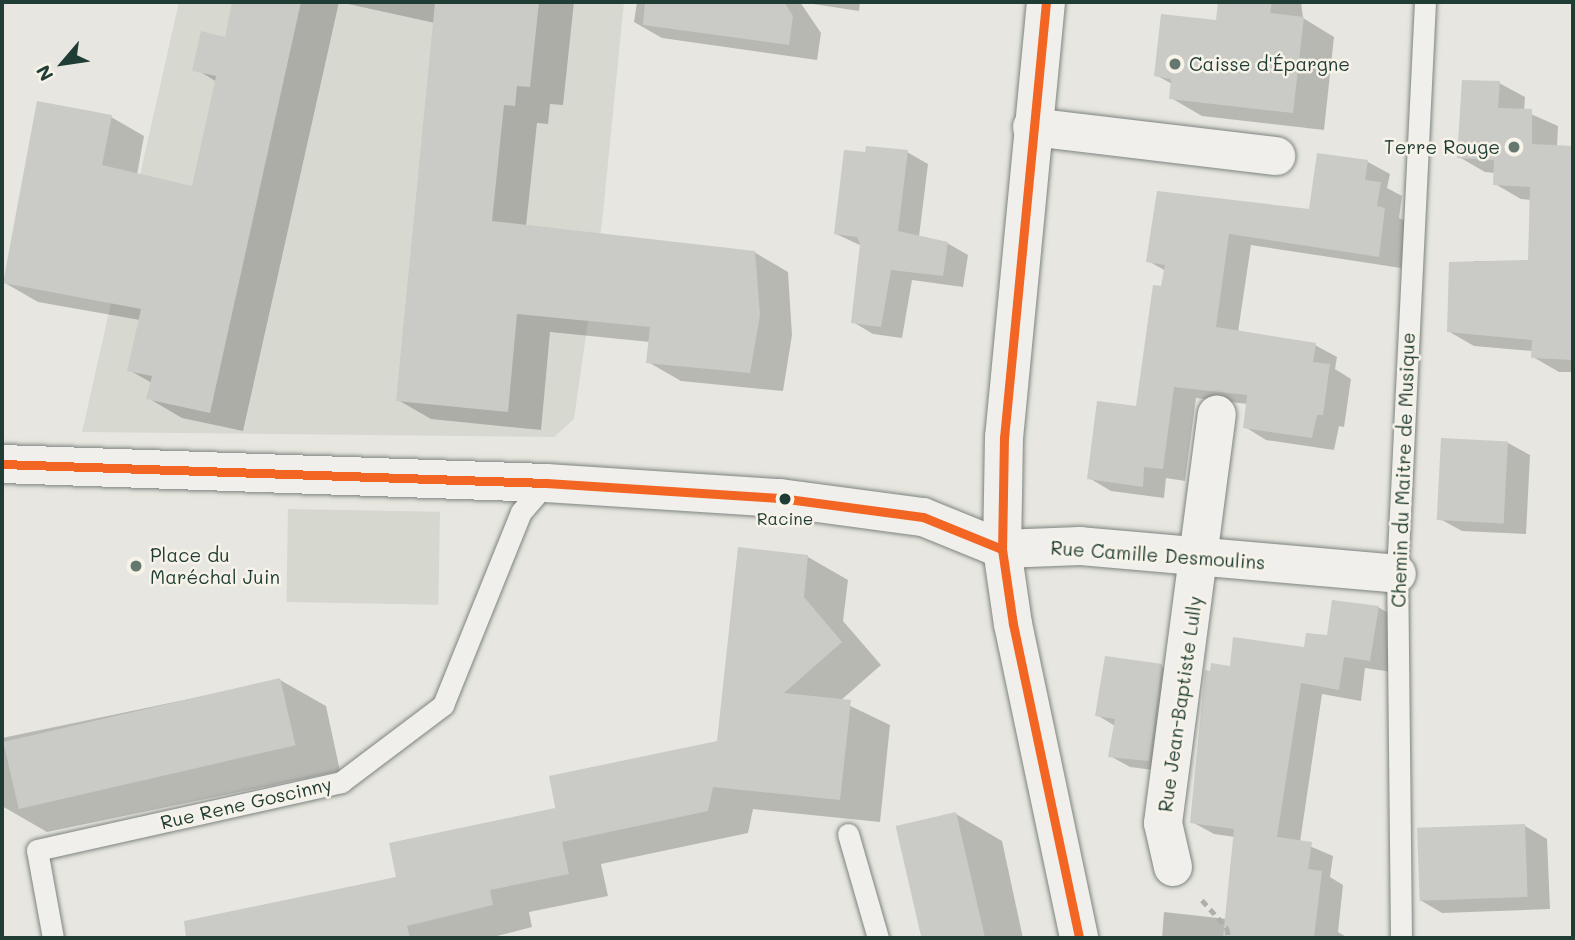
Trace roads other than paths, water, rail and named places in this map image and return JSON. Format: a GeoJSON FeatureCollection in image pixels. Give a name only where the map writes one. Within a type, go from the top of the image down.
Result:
{"type":"FeatureCollection","features":[{"type":"Feature","properties":{"kind":"street"},"geometry":{"type":"LineString","coordinates":[[1046,2],[1004,437],[1002,549],[1013,624],[1079,938]]}},
{"type":"Feature","properties":{"kind":"street"},"geometry":{"type":"LineString","coordinates":[[1032,127],[1276,156]]}},
{"type":"Feature","properties":{"kind":"street","name":"Rue Jean-Baptiste Lully"},"geometry":{"type":"LineString","coordinates":[[1173,867],[1163,823],[1201,555],[1217,415]]}},
{"type":"Feature","properties":{"kind":"street","name":"Rue Camille Desmoulins"},"geometry":{"type":"LineString","coordinates":[[2,464],[546,483],[780,498],[923,517],[1002,549],[1080,546],[1397,574]]}},
{"type":"Feature","properties":{"kind":"lane","name":"Chemin du Maitre de Musique"},"geometry":{"type":"LineString","coordinates":[[1401,938],[1397,574],[1425,2]]}},
{"type":"Feature","properties":{"kind":"lane","name":"Rue Rene Goscinny"},"geometry":{"type":"LineString","coordinates":[[53,938],[37,850],[341,782],[443,705],[521,512],[546,483]]}},
{"type":"Feature","properties":{"kind":"lane"},"geometry":{"type":"LineString","coordinates":[[848,834],[878,938]]}},
{"type":"Feature","properties":{"kind":"place","name":"Caisse d'Épargne"},"geometry":{"type":"Point","coordinates":[1175,64]}},
{"type":"Feature","properties":{"kind":"place","name":"Terre Rouge"},"geometry":{"type":"Point","coordinates":[1514,147]}},
{"type":"Feature","properties":{"kind":"place","name":"Racine"},"geometry":{"type":"Point","coordinates":[785,499]}},
{"type":"Feature","properties":{"kind":"place","name":"Place du Maréchal Juin"},"geometry":{"type":"Point","coordinates":[136,566]}}]}
